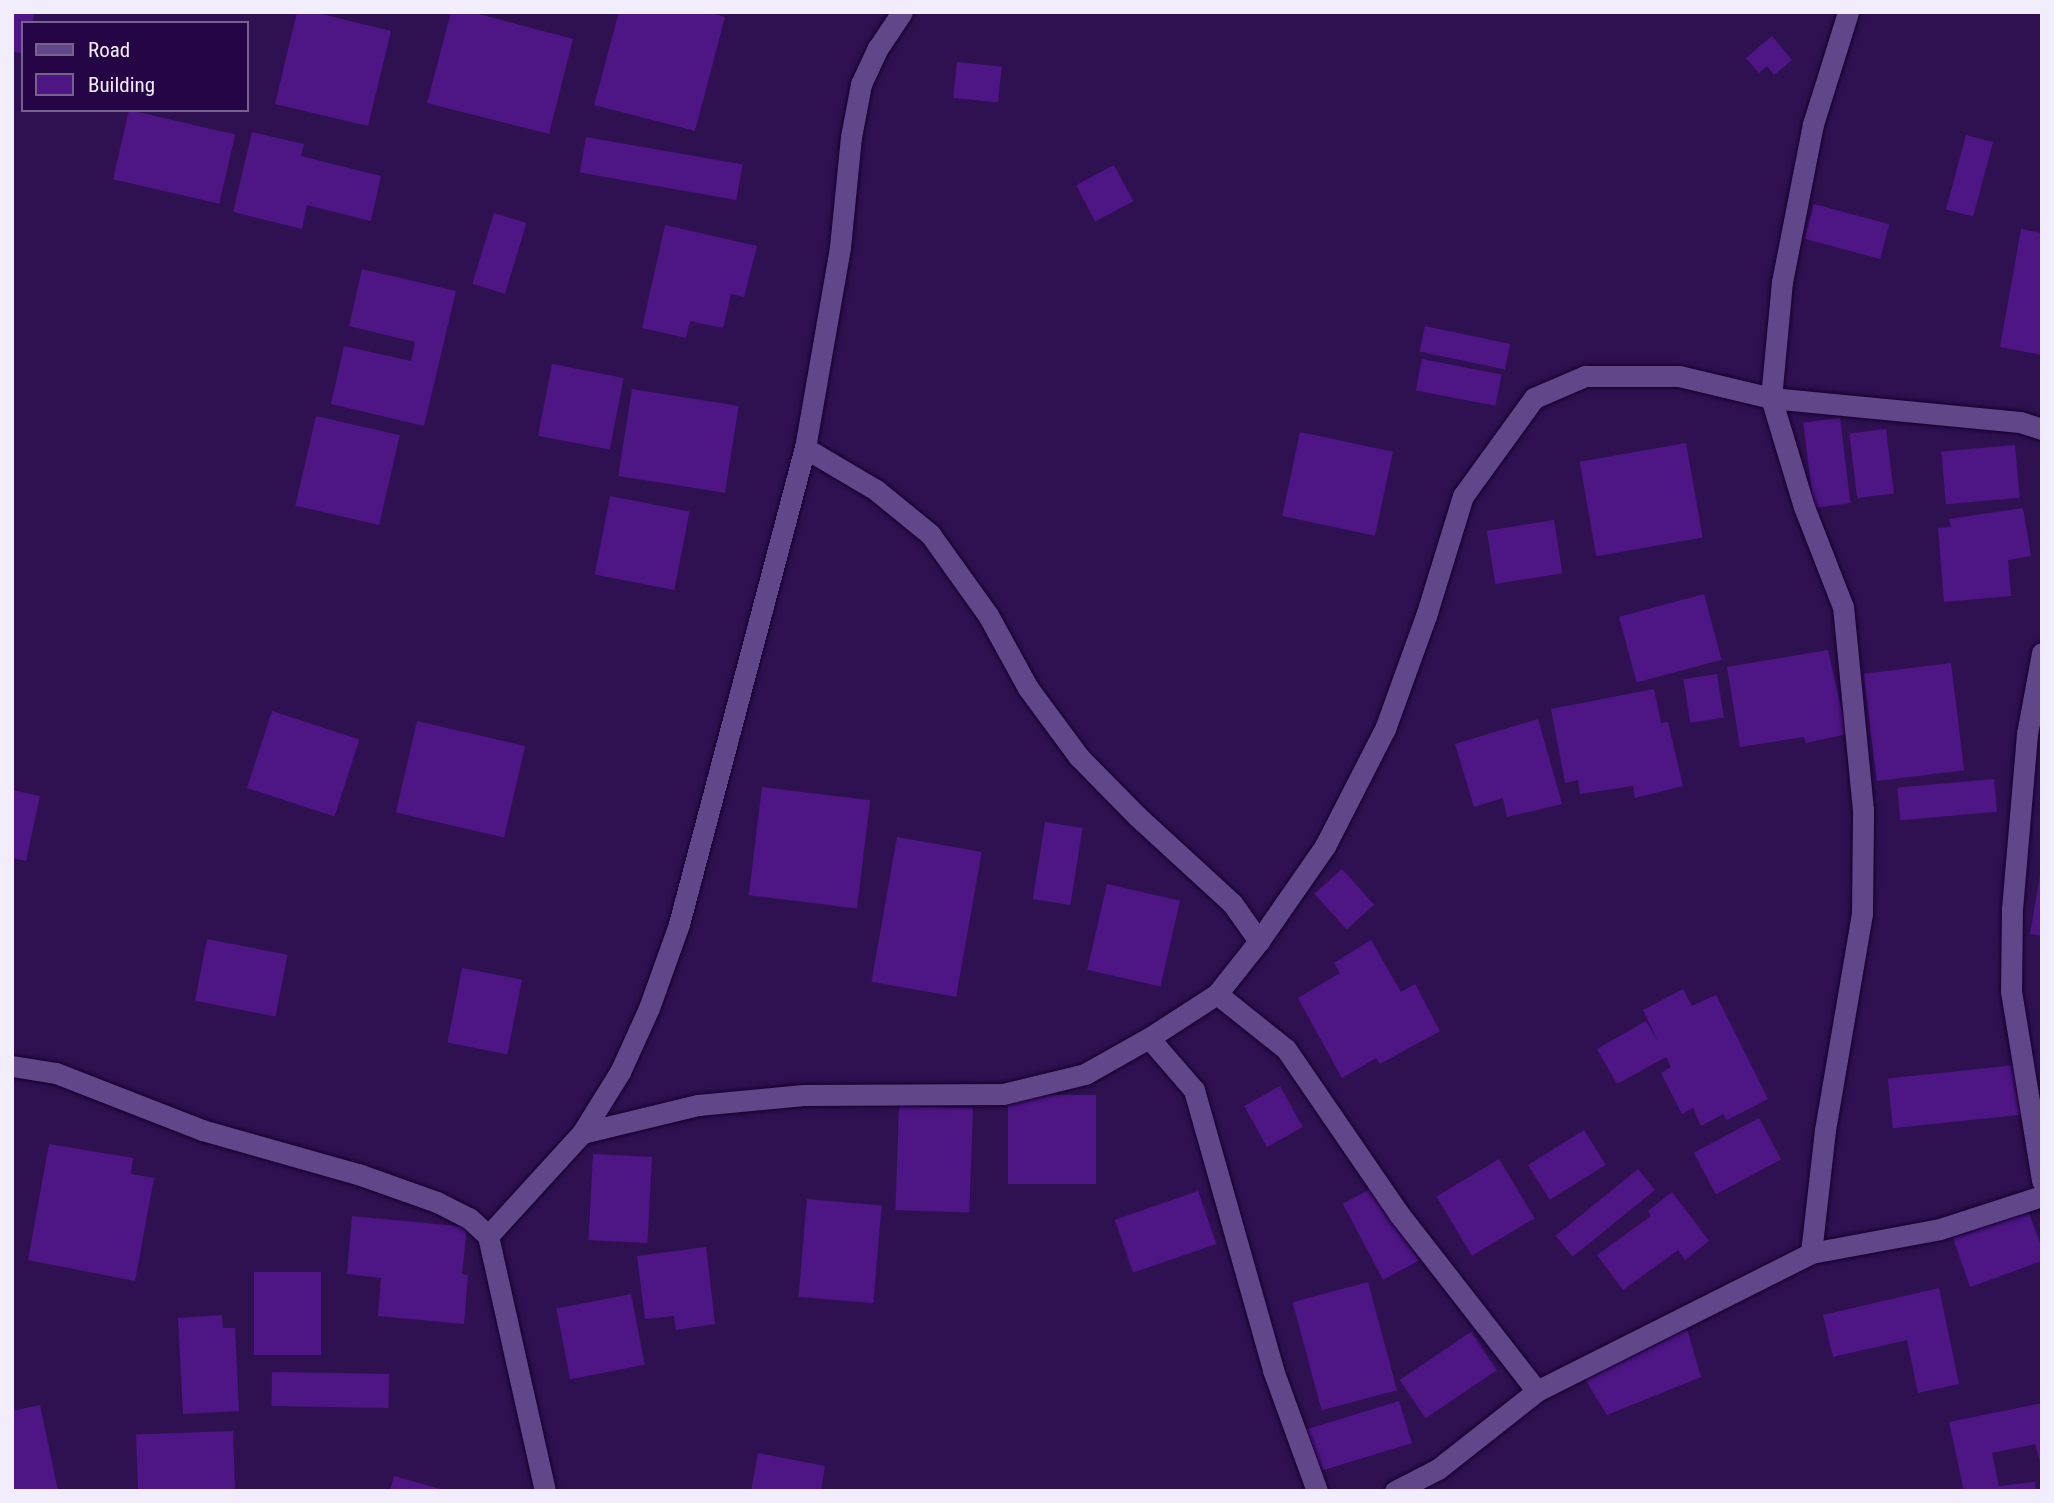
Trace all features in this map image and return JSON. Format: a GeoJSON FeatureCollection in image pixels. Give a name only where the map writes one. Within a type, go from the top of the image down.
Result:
{"type":"FeatureCollection","features":[{"type":"Feature","properties":{"kind":"street"},"geometry":{"type":"LineString","coordinates":[[488,1236],[582,1133],[626,1059],[649,1008],[680,924],[804,449],[840,247],[851,137],[861,84],[878,48],[902,12]]}},
{"type":"Feature","properties":{"kind":"street"},"geometry":{"type":"LineString","coordinates":[[1811,1253],[1825,1130],[1862,914],[1863,810],[1843,607],[1804,507],[1771,398],[1782,282],[1810,137],[1848,12]]}},
{"type":"Feature","properties":{"kind":"street"},"geometry":{"type":"LineString","coordinates":[[582,1133],[698,1105],[804,1094],[1003,1094],[1085,1074],[1150,1038],[1217,994],[1259,941],[1325,846],[1385,729],[1426,617],[1463,496],[1534,398],[1585,376],[1679,376],[1771,398],[2007,421],[2042,429]]}},
{"type":"Feature","properties":{"kind":"street"},"geometry":{"type":"LineString","coordinates":[[804,449],[876,490],[930,534],[988,615],[1028,688],[1079,757],[1137,816],[1232,903],[1259,941]]}},
{"type":"Feature","properties":{"kind":"street"},"geometry":{"type":"LineString","coordinates":[[2042,653],[2027,734],[2012,909],[2011,991],[2042,1180]]}},
{"type":"Feature","properties":{"kind":"street"},"geometry":{"type":"LineString","coordinates":[[1217,994],[1286,1049],[1399,1214],[1537,1391]]}},
{"type":"Feature","properties":{"kind":"street"},"geometry":{"type":"LineString","coordinates":[[1150,1038],[1194,1090],[1273,1370],[1317,1491]]}},
{"type":"Feature","properties":{"kind":"street"},"geometry":{"type":"LineString","coordinates":[[12,1066],[55,1073],[202,1130],[358,1174],[437,1202],[469,1217],[488,1236],[545,1491]]}},
{"type":"Feature","properties":{"kind":"street"},"geometry":{"type":"LineString","coordinates":[[1395,1491],[1438,1469],[1537,1391],[1811,1253],[1940,1229],[2042,1196]]}},
{"type":"Feature","properties":{"kind":"building"},"geometry":{"type":"Polygon","coordinates":[[[12,12],[35,12],[33,21],[21,21],[21,53],[12,51],[12,12]]]}},
{"type":"Feature","properties":{"kind":"building"},"geometry":{"type":"Polygon","coordinates":[[[297,12],[313,12],[391,31],[368,126],[275,104],[297,12]]]}},
{"type":"Feature","properties":{"kind":"building"},"geometry":{"type":"Polygon","coordinates":[[[451,12],[471,12],[573,39],[549,134],[427,103],[451,12]]]}},
{"type":"Feature","properties":{"kind":"building"},"geometry":{"type":"Polygon","coordinates":[[[619,12],[707,12],[725,17],[695,131],[594,105],[619,12]]]}},
{"type":"Feature","properties":{"kind":"building"},"geometry":{"type":"Polygon","coordinates":[[[1772,36],[1792,60],[1774,75],[1767,66],[1759,73],[1746,58],[1772,36]]]}},
{"type":"Feature","properties":{"kind":"building"},"geometry":{"type":"Polygon","coordinates":[[[957,62],[1002,67],[998,103],[953,98],[957,62]]]}},
{"type":"Feature","properties":{"kind":"building"},"geometry":{"type":"Polygon","coordinates":[[[129,112],[235,135],[219,204],[113,179],[129,112]]]}},
{"type":"Feature","properties":{"kind":"building"},"geometry":{"type":"Polygon","coordinates":[[[252,132],[304,144],[301,156],[381,176],[371,221],[307,205],[302,229],[233,212],[252,132]]]}},
{"type":"Feature","properties":{"kind":"building"},"geometry":{"type":"Polygon","coordinates":[[[1966,135],[1993,142],[1973,217],[1946,209],[1966,135]]]}},
{"type":"Feature","properties":{"kind":"building"},"geometry":{"type":"Polygon","coordinates":[[[586,137],[743,165],[736,200],[580,172],[586,137]]]}},
{"type":"Feature","properties":{"kind":"building"},"geometry":{"type":"Polygon","coordinates":[[[1114,165],[1133,201],[1095,221],[1076,185],[1114,165]]]}},
{"type":"Feature","properties":{"kind":"building"},"geometry":{"type":"Polygon","coordinates":[[[1814,204],[1889,224],[1880,259],[1805,239],[1814,204]]]}},
{"type":"Feature","properties":{"kind":"building"},"geometry":{"type":"Polygon","coordinates":[[[494,213],[527,223],[505,294],[472,284],[494,213]]]}},
{"type":"Feature","properties":{"kind":"building"},"geometry":{"type":"Polygon","coordinates":[[[665,225],[757,246],[744,297],[731,294],[723,328],[690,321],[686,338],[642,328],[665,225]]]}},
{"type":"Feature","properties":{"kind":"building"},"geometry":{"type":"Polygon","coordinates":[[[2021,229],[2042,233],[2042,355],[2000,347],[2021,229]]]}},
{"type":"Feature","properties":{"kind":"building"},"geometry":{"type":"Polygon","coordinates":[[[362,269],[456,291],[424,426],[331,404],[344,346],[411,361],[415,342],[349,326],[362,269]]]}},
{"type":"Feature","properties":{"kind":"building"},"geometry":{"type":"Polygon","coordinates":[[[1425,326],[1510,344],[1505,370],[1420,351],[1425,326]]]}},
{"type":"Feature","properties":{"kind":"building"},"geometry":{"type":"Polygon","coordinates":[[[1422,359],[1502,374],[1495,406],[1416,390],[1422,359]]]}},
{"type":"Feature","properties":{"kind":"building"},"geometry":{"type":"Polygon","coordinates":[[[552,364],[624,378],[610,450],[538,436],[552,364]]]}},
{"type":"Feature","properties":{"kind":"building"},"geometry":{"type":"Polygon","coordinates":[[[632,389],[739,406],[725,493],[618,476],[632,389]]]}},
{"type":"Feature","properties":{"kind":"building"},"geometry":{"type":"Polygon","coordinates":[[[316,416],[400,435],[379,525],[295,506],[316,416]]]}},
{"type":"Feature","properties":{"kind":"building"},"geometry":{"type":"Polygon","coordinates":[[[1840,418],[1850,503],[1814,508],[1803,423],[1840,418]]]}},
{"type":"Feature","properties":{"kind":"building"},"geometry":{"type":"Polygon","coordinates":[[[1886,429],[1894,494],[1857,498],[1849,434],[1886,429]]]}},
{"type":"Feature","properties":{"kind":"building"},"geometry":{"type":"Polygon","coordinates":[[[1300,432],[1393,452],[1375,536],[1282,516],[1300,432]]]}},
{"type":"Feature","properties":{"kind":"building"},"geometry":{"type":"Polygon","coordinates":[[[1686,443],[1703,538],[1596,556],[1580,462],[1686,443]]]}},
{"type":"Feature","properties":{"kind":"building"},"geometry":{"type":"Polygon","coordinates":[[[2015,445],[2020,498],[1946,504],[1941,451],[2015,445]]]}},
{"type":"Feature","properties":{"kind":"building"},"geometry":{"type":"Polygon","coordinates":[[[610,496],[690,511],[674,590],[595,575],[610,496]]]}},
{"type":"Feature","properties":{"kind":"building"},"geometry":{"type":"Polygon","coordinates":[[[2023,508],[2031,556],[2008,560],[2011,596],[1944,602],[1938,528],[1951,527],[1949,519],[2023,508]]]}},
{"type":"Feature","properties":{"kind":"building"},"geometry":{"type":"Polygon","coordinates":[[[1554,520],[1562,573],[1495,584],[1487,531],[1554,520]]]}},
{"type":"Feature","properties":{"kind":"building"},"geometry":{"type":"Polygon","coordinates":[[[1704,594],[1722,660],[1637,682],[1619,617],[1704,594]]]}},
{"type":"Feature","properties":{"kind":"building"},"geometry":{"type":"Polygon","coordinates":[[[1828,650],[1847,734],[1806,743],[1804,737],[1740,747],[1727,667],[1828,650]]]}},
{"type":"Feature","properties":{"kind":"building"},"geometry":{"type":"Polygon","coordinates":[[[1951,663],[1964,770],[1877,781],[1864,674],[1951,663]]]}},
{"type":"Feature","properties":{"kind":"building"},"geometry":{"type":"Polygon","coordinates":[[[1717,674],[1724,717],[1690,723],[1683,679],[1717,674]]]}},
{"type":"Feature","properties":{"kind":"building"},"geometry":{"type":"Polygon","coordinates":[[[1654,689],[1661,723],[1668,722],[1683,786],[1635,798],[1633,786],[1580,794],[1578,780],[1565,783],[1551,709],[1654,689]]]}},
{"type":"Feature","properties":{"kind":"building"},"geometry":{"type":"Polygon","coordinates":[[[272,711],[359,739],[334,816],[247,788],[272,711]]]}},
{"type":"Feature","properties":{"kind":"building"},"geometry":{"type":"Polygon","coordinates":[[[1538,719],[1562,804],[1507,817],[1503,798],[1474,807],[1455,744],[1538,719]]]}},
{"type":"Feature","properties":{"kind":"building"},"geometry":{"type":"Polygon","coordinates":[[[417,721],[525,746],[504,838],[396,813],[417,721]]]}},
{"type":"Feature","properties":{"kind":"building"},"geometry":{"type":"Polygon","coordinates":[[[1994,779],[1997,812],[1900,820],[1897,787],[1994,779]]]}},
{"type":"Feature","properties":{"kind":"building"},"geometry":{"type":"Polygon","coordinates":[[[762,787],[870,800],[857,908],[749,895],[762,787]]]}},
{"type":"Feature","properties":{"kind":"building"},"geometry":{"type":"Polygon","coordinates":[[[12,790],[40,796],[26,861],[12,858],[12,790]]]}},
{"type":"Feature","properties":{"kind":"building"},"geometry":{"type":"Polygon","coordinates":[[[1045,822],[1083,828],[1070,905],[1033,899],[1045,822]]]}},
{"type":"Feature","properties":{"kind":"building"},"geometry":{"type":"Polygon","coordinates":[[[897,837],[982,852],[956,997],[871,982],[897,837]]]}},
{"type":"Feature","properties":{"kind":"building"},"geometry":{"type":"Polygon","coordinates":[[[1342,869],[1374,905],[1347,929],[1315,894],[1342,869]]]}},
{"type":"Feature","properties":{"kind":"building"},"geometry":{"type":"Polygon","coordinates":[[[2042,876],[2042,936],[2030,934],[2042,876]]]}},
{"type":"Feature","properties":{"kind":"building"},"geometry":{"type":"Polygon","coordinates":[[[1107,884],[1180,901],[1160,987],[1087,970],[1107,884]]]}},
{"type":"Feature","properties":{"kind":"building"},"geometry":{"type":"Polygon","coordinates":[[[207,939],[287,955],[275,1016],[195,1001],[207,939]]]}},
{"type":"Feature","properties":{"kind":"building"},"geometry":{"type":"Polygon","coordinates":[[[1371,940],[1401,992],[1415,984],[1440,1031],[1380,1064],[1376,1058],[1342,1078],[1298,998],[1340,973],[1334,963],[1371,940]]]}},
{"type":"Feature","properties":{"kind":"building"},"geometry":{"type":"Polygon","coordinates":[[[462,968],[522,980],[507,1054],[447,1043],[462,968]]]}},
{"type":"Feature","properties":{"kind":"building"},"geometry":{"type":"Polygon","coordinates":[[[1683,989],[1692,1006],[1716,995],[1768,1099],[1727,1120],[1723,1114],[1701,1126],[1693,1108],[1682,1114],[1661,1073],[1671,1067],[1666,1057],[1617,1084],[1597,1049],[1646,1021],[1659,1043],[1643,1010],[1683,989]]]}},
{"type":"Feature","properties":{"kind":"building"},"geometry":{"type":"Polygon","coordinates":[[[2016,1065],[2021,1115],[1893,1128],[1888,1078],[2016,1065]]]}},
{"type":"Feature","properties":{"kind":"building"},"geometry":{"type":"Polygon","coordinates":[[[1280,1086],[1303,1127],[1267,1147],[1244,1106],[1280,1086]]]}},
{"type":"Feature","properties":{"kind":"building"},"geometry":{"type":"Polygon","coordinates":[[[1008,1095],[1096,1095],[1096,1184],[1008,1184],[1008,1095]]]}},
{"type":"Feature","properties":{"kind":"building"},"geometry":{"type":"Polygon","coordinates":[[[899,1106],[973,1109],[969,1213],[895,1210],[899,1106]]]}},
{"type":"Feature","properties":{"kind":"building"},"geometry":{"type":"Polygon","coordinates":[[[1759,1118],[1781,1159],[1716,1194],[1694,1153],[1759,1118]]]}},
{"type":"Feature","properties":{"kind":"building"},"geometry":{"type":"Polygon","coordinates":[[[1584,1130],[1606,1165],[1550,1200],[1528,1165],[1584,1130]]]}},
{"type":"Feature","properties":{"kind":"building"},"geometry":{"type":"Polygon","coordinates":[[[49,1144],[133,1158],[131,1174],[154,1178],[135,1281],[28,1260],[49,1144]]]}},
{"type":"Feature","properties":{"kind":"building"},"geometry":{"type":"Polygon","coordinates":[[[593,1154],[652,1157],[647,1243],[588,1240],[593,1154]]]}},
{"type":"Feature","properties":{"kind":"building"},"geometry":{"type":"Polygon","coordinates":[[[1499,1159],[1535,1218],[1472,1256],[1436,1197],[1499,1159]]]}},
{"type":"Feature","properties":{"kind":"building"},"geometry":{"type":"Polygon","coordinates":[[[1638,1169],[1655,1190],[1573,1257],[1556,1236],[1638,1169]]]}},
{"type":"Feature","properties":{"kind":"building"},"geometry":{"type":"Polygon","coordinates":[[[1378,1185],[1418,1261],[1383,1280],[1343,1204],[1378,1185]]]}},
{"type":"Feature","properties":{"kind":"building"},"geometry":{"type":"Polygon","coordinates":[[[1198,1191],[1216,1244],[1133,1273],[1115,1220],[1198,1191]]]}},
{"type":"Feature","properties":{"kind":"building"},"geometry":{"type":"Polygon","coordinates":[[[1672,1192],[1709,1241],[1685,1260],[1678,1250],[1623,1290],[1597,1255],[1651,1216],[1648,1211],[1672,1192]]]}},
{"type":"Feature","properties":{"kind":"building"},"geometry":{"type":"Polygon","coordinates":[[[807,1199],[882,1206],[873,1303],[798,1297],[807,1199]]]}},
{"type":"Feature","properties":{"kind":"building"},"geometry":{"type":"Polygon","coordinates":[[[2028,1211],[2042,1248],[2042,1261],[1970,1287],[1953,1238],[2028,1211]]]}},
{"type":"Feature","properties":{"kind":"building"},"geometry":{"type":"Polygon","coordinates":[[[352,1216],[467,1227],[462,1274],[468,1275],[464,1324],[378,1316],[381,1278],[347,1274],[352,1216]]]}},
{"type":"Feature","properties":{"kind":"building"},"geometry":{"type":"Polygon","coordinates":[[[706,1247],[715,1324],[676,1330],[674,1316],[645,1319],[637,1256],[706,1247]]]}},
{"type":"Feature","properties":{"kind":"building"},"geometry":{"type":"Polygon","coordinates":[[[254,1272],[321,1272],[321,1355],[254,1355],[254,1272]]]}},
{"type":"Feature","properties":{"kind":"building"},"geometry":{"type":"Polygon","coordinates":[[[1368,1282],[1397,1390],[1322,1410],[1293,1302],[1368,1282]]]}},
{"type":"Feature","properties":{"kind":"building"},"geometry":{"type":"Polygon","coordinates":[[[1939,1288],[1959,1384],[1918,1393],[1907,1340],[1833,1357],[1823,1315],[1939,1288]]]}},
{"type":"Feature","properties":{"kind":"building"},"geometry":{"type":"Polygon","coordinates":[[[631,1294],[645,1365],[570,1379],[556,1309],[631,1294]]]}},
{"type":"Feature","properties":{"kind":"building"},"geometry":{"type":"Polygon","coordinates":[[[222,1315],[223,1328],[235,1328],[239,1411],[183,1414],[178,1318],[222,1315]]]}},
{"type":"Feature","properties":{"kind":"building"},"geometry":{"type":"Polygon","coordinates":[[[1687,1329],[1701,1377],[1607,1415],[1583,1376],[1687,1329]]]}},
{"type":"Feature","properties":{"kind":"building"},"geometry":{"type":"Polygon","coordinates":[[[1471,1332],[1497,1370],[1425,1418],[1400,1380],[1471,1332]]]}},
{"type":"Feature","properties":{"kind":"building"},"geometry":{"type":"Polygon","coordinates":[[[272,1372],[389,1374],[388,1408],[271,1406],[272,1372]]]}},
{"type":"Feature","properties":{"kind":"building"},"geometry":{"type":"Polygon","coordinates":[[[1399,1401],[1412,1443],[1318,1472],[1305,1430],[1399,1401]]]}},
{"type":"Feature","properties":{"kind":"building"},"geometry":{"type":"Polygon","coordinates":[[[2042,1403],[2042,1468],[2035,1444],[1992,1453],[1999,1486],[2035,1482],[2036,1491],[1964,1491],[1949,1422],[2042,1403]]]}},
{"type":"Feature","properties":{"kind":"building"},"geometry":{"type":"Polygon","coordinates":[[[40,1405],[58,1491],[12,1491],[12,1411],[40,1405]]]}},
{"type":"Feature","properties":{"kind":"building"},"geometry":{"type":"Polygon","coordinates":[[[233,1431],[235,1491],[138,1491],[136,1434],[233,1431]]]}},
{"type":"Feature","properties":{"kind":"building"},"geometry":{"type":"Polygon","coordinates":[[[758,1453],[825,1466],[821,1491],[751,1491],[758,1453]]]}},
{"type":"Feature","properties":{"kind":"building"},"geometry":{"type":"Polygon","coordinates":[[[394,1476],[444,1490],[444,1491],[390,1491],[394,1476]]]}}]}
